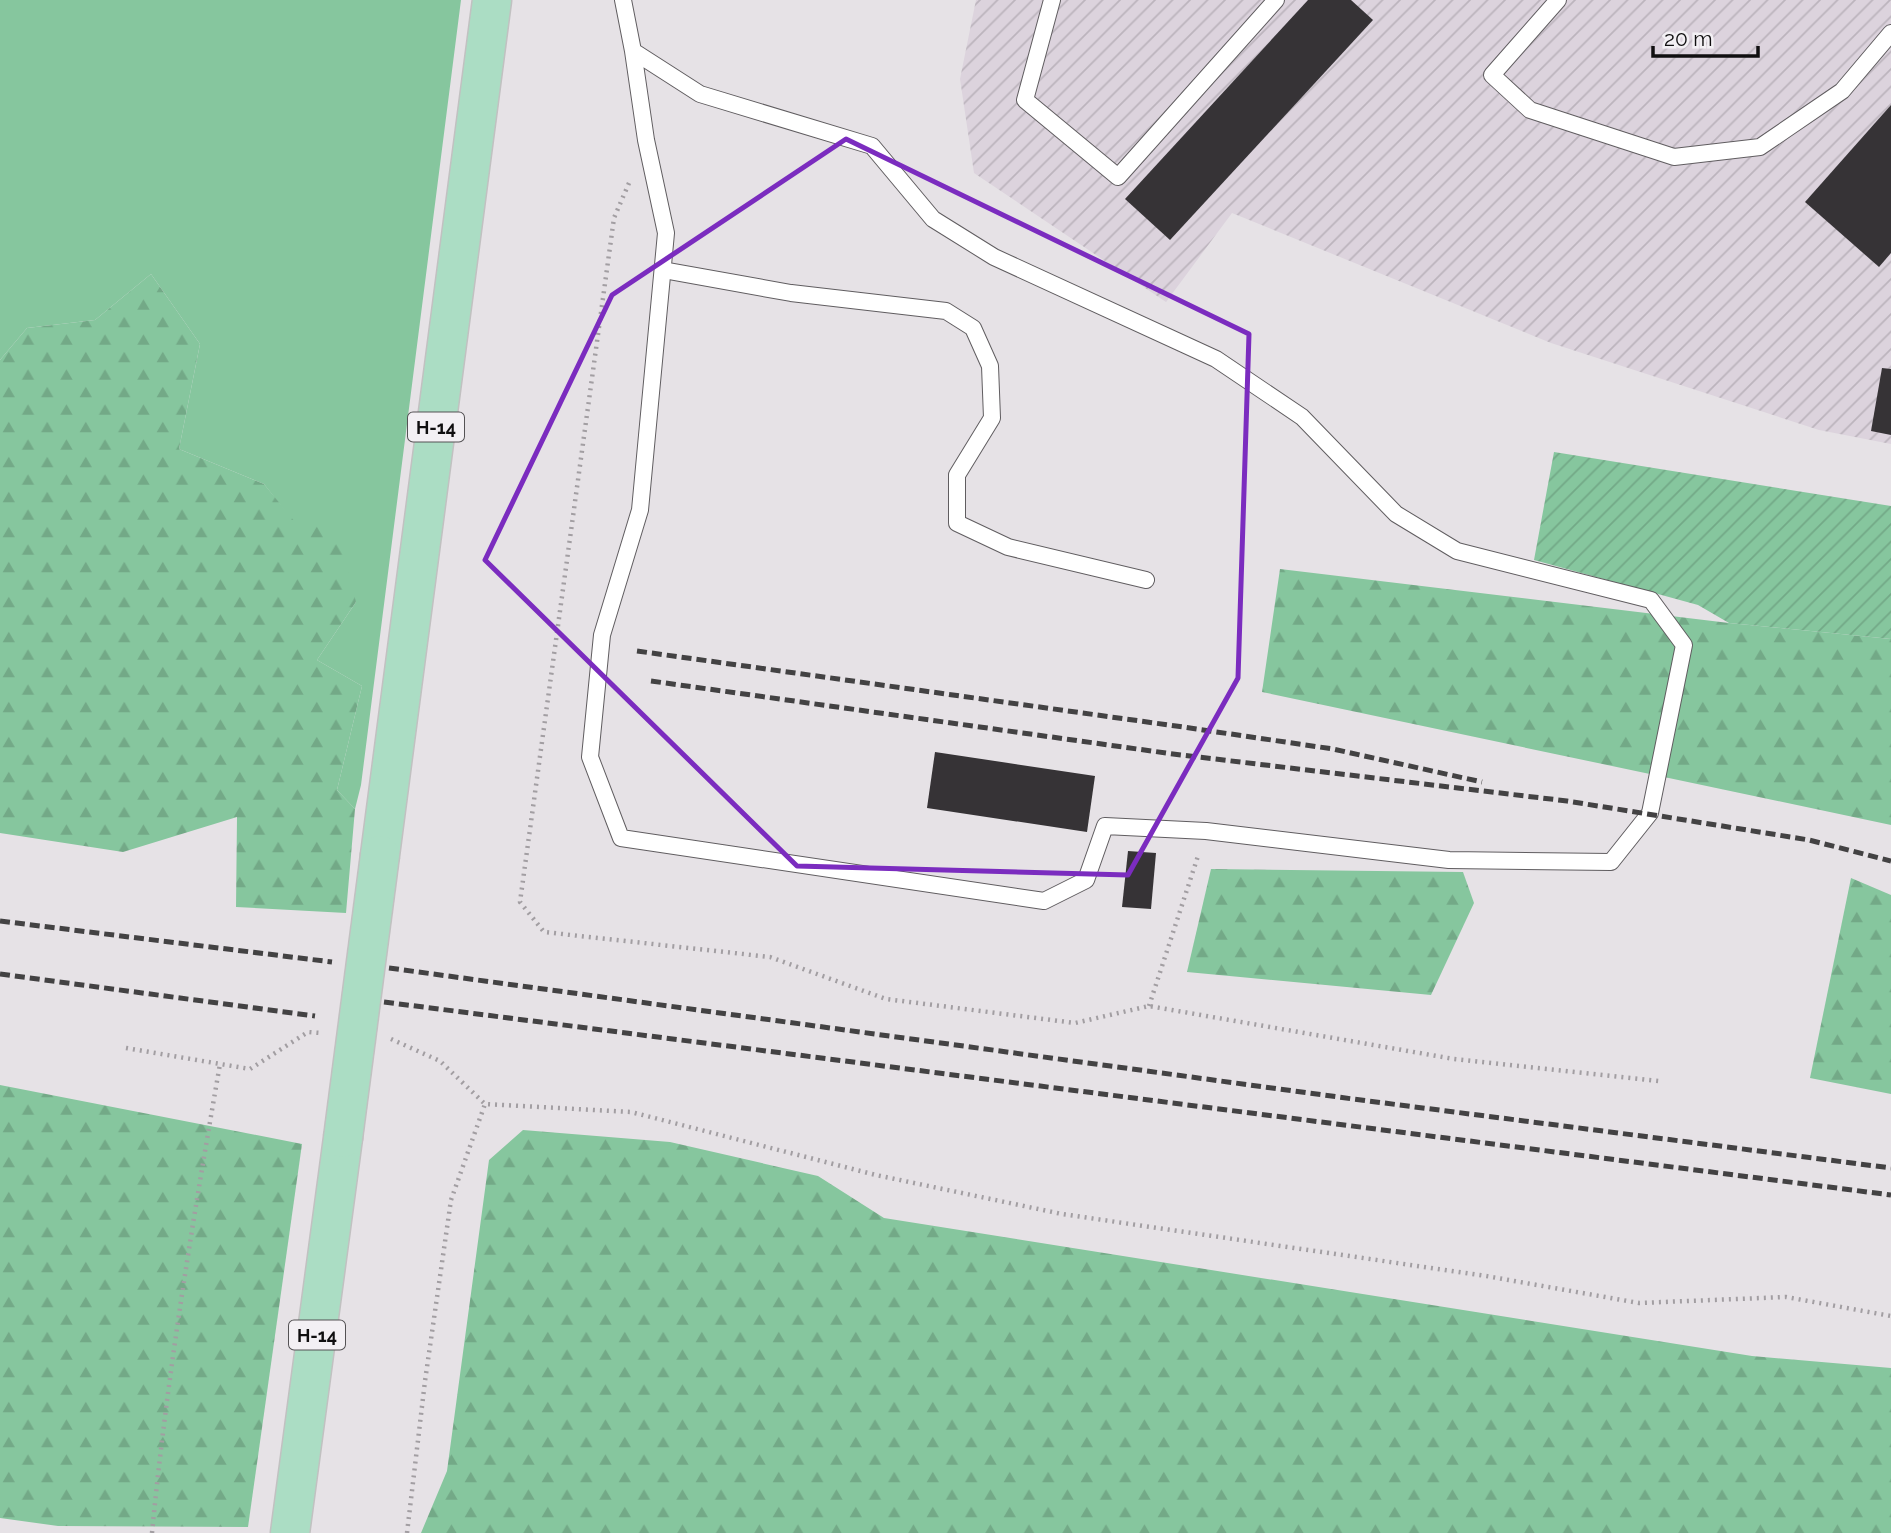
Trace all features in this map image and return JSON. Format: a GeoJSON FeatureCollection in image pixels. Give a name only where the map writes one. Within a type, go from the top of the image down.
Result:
{"type":"FeatureCollection","features":[{"type":"Feature","properties":{"kind":"main road","name":"Н-14"},"geometry":{"type":"LineString","coordinates":[[290,1533],[492,0]]}},
{"type":"Feature","properties":{"kind":"lane"},"geometry":{"type":"LineString","coordinates":[[623,0],[634,51],[646,140],[666,233],[640,510],[602,635],[590,757],[621,838],[1044,901],[1086,880],[1105,826],[1206,831],[1449,860],[1611,862],[1650,813],[1684,645],[1651,600],[1457,551],[1396,514],[1302,417],[1216,359],[994,257],[933,219],[872,146],[700,94],[634,51]]}},
{"type":"Feature","properties":{"kind":"lane"},"geometry":{"type":"LineString","coordinates":[[1052,0],[1025,100],[1118,177],[1276,0]]}},
{"type":"Feature","properties":{"kind":"lane"},"geometry":{"type":"LineString","coordinates":[[1558,0],[1492,75],[1530,110],[1674,157],[1760,147],[1842,91],[1891,33]]}},
{"type":"Feature","properties":{"kind":"lane"},"geometry":{"type":"LineString","coordinates":[[663,270],[791,293],[946,311],[955,316],[973,328],[990,366],[992,418],[957,475],[957,523],[1008,547],[1146,580]]}},
{"type":"Feature","properties":{"kind":"path"},"geometry":{"type":"LineString","coordinates":[[646,140],[614,218],[520,902],[544,932],[770,957],[886,999],[1075,1023],[1149,1006],[1454,1059],[1659,1081]]}},
{"type":"Feature","properties":{"kind":"path"},"geometry":{"type":"LineString","coordinates":[[1149,1006],[1206,831]]}},
{"type":"Feature","properties":{"kind":"path"},"geometry":{"type":"LineString","coordinates":[[126,1048],[250,1069],[307,1032],[321,1033]]}},
{"type":"Feature","properties":{"kind":"path"},"geometry":{"type":"LineString","coordinates":[[391,1039],[440,1061],[485,1104],[631,1112],[876,1175],[1062,1214],[1472,1274],[1639,1303],[1786,1297],[1891,1315]]}},
{"type":"Feature","properties":{"kind":"path"},"geometry":{"type":"LineString","coordinates":[[152,1533],[160,1450],[193,1219],[220,1064]]}},
{"type":"Feature","properties":{"kind":"path"},"geometry":{"type":"LineString","coordinates":[[407,1533],[451,1200],[485,1104]]}},
{"type":"Feature","properties":{"kind":"highlighted area"},"geometry":{"type":"Polygon","coordinates":[[[846,139],[1249,334],[1238,678],[1128,875],[797,866],[485,560],[612,295],[846,139]]]}},
{"type":"Feature","properties":{"kind":"shaded area"},"geometry":{"type":"Polygon","coordinates":[[[976,0],[1891,0],[1891,444],[1819,430],[1551,343],[1232,213],[1166,302],[974,173],[960,79],[976,0]]]}},
{"type":"Feature","properties":{"kind":"green space"},"geometry":{"type":"Polygon","coordinates":[[[0,0],[461,0],[361,785],[355,809],[337,790],[362,686],[317,660],[356,602],[264,484],[179,449],[200,344],[151,274],[95,320],[27,328],[0,360],[0,0]]]}},
{"type":"Feature","properties":{"kind":"green space"},"geometry":{"type":"Polygon","coordinates":[[[151,274],[200,344],[179,449],[264,484],[295,522],[337,527],[356,602],[317,660],[362,686],[337,790],[355,809],[346,913],[236,907],[237,817],[123,852],[0,833],[0,360],[27,328],[95,320],[151,274]]]}},
{"type":"Feature","properties":{"kind":"green space"},"geometry":{"type":"Polygon","coordinates":[[[1554,452],[1891,506],[1891,639],[1729,623],[1698,605],[1534,560],[1554,452]]]}},
{"type":"Feature","properties":{"kind":"green space"},"geometry":{"type":"Polygon","coordinates":[[[1280,569],[1729,623],[1891,639],[1891,825],[1262,692],[1280,569]]]}},
{"type":"Feature","properties":{"kind":"green space"},"geometry":{"type":"Polygon","coordinates":[[[1211,869],[1463,872],[1474,903],[1431,995],[1187,972],[1211,869]]]}},
{"type":"Feature","properties":{"kind":"green space"},"geometry":{"type":"Polygon","coordinates":[[[1851,878],[1891,895],[1891,1094],[1810,1078],[1851,878]]]}},
{"type":"Feature","properties":{"kind":"green space"},"geometry":{"type":"Polygon","coordinates":[[[0,1085],[302,1144],[248,1527],[58,1526],[0,1518],[0,1085]]]}},
{"type":"Feature","properties":{"kind":"green space"},"geometry":{"type":"Polygon","coordinates":[[[523,1130],[670,1142],[818,1176],[884,1218],[1752,1356],[1891,1368],[1891,1533],[421,1533],[447,1471],[489,1160],[523,1130]]]}},
{"type":"Feature","properties":{"kind":"building"},"geometry":{"type":"Polygon","coordinates":[[[1308,0],[1351,0],[1373,20],[1170,240],[1125,199],[1308,0]]]}},
{"type":"Feature","properties":{"kind":"building"},"geometry":{"type":"Polygon","coordinates":[[[1891,105],[1891,253],[1879,267],[1805,202],[1891,105]]]}},
{"type":"Feature","properties":{"kind":"building"},"geometry":{"type":"Polygon","coordinates":[[[1882,368],[1891,369],[1891,435],[1871,431],[1882,368]]]}},
{"type":"Feature","properties":{"kind":"building"},"geometry":{"type":"Polygon","coordinates":[[[935,752],[1095,776],[1087,832],[927,808],[935,752]]]}},
{"type":"Feature","properties":{"kind":"building"},"geometry":{"type":"Polygon","coordinates":[[[1128,851],[1156,853],[1151,909],[1122,907],[1128,851]]]}},
{"type":"Feature","properties":{"kind":"railway"},"geometry":{"type":"LineString","coordinates":[[637,651],[1333,749],[1482,782]]}},
{"type":"Feature","properties":{"kind":"railway"},"geometry":{"type":"LineString","coordinates":[[651,681],[1173,754],[1567,801],[1809,840],[1891,861]]}},
{"type":"Feature","properties":{"kind":"railway"},"geometry":{"type":"LineString","coordinates":[[0,921],[332,962]]}},
{"type":"Feature","properties":{"kind":"railway"},"geometry":{"type":"LineString","coordinates":[[389,968],[1353,1099],[1891,1168]]}},
{"type":"Feature","properties":{"kind":"railway"},"geometry":{"type":"LineString","coordinates":[[0,974],[315,1016]]}},
{"type":"Feature","properties":{"kind":"railway"},"geometry":{"type":"LineString","coordinates":[[384,1002],[1891,1195]]}}]}
